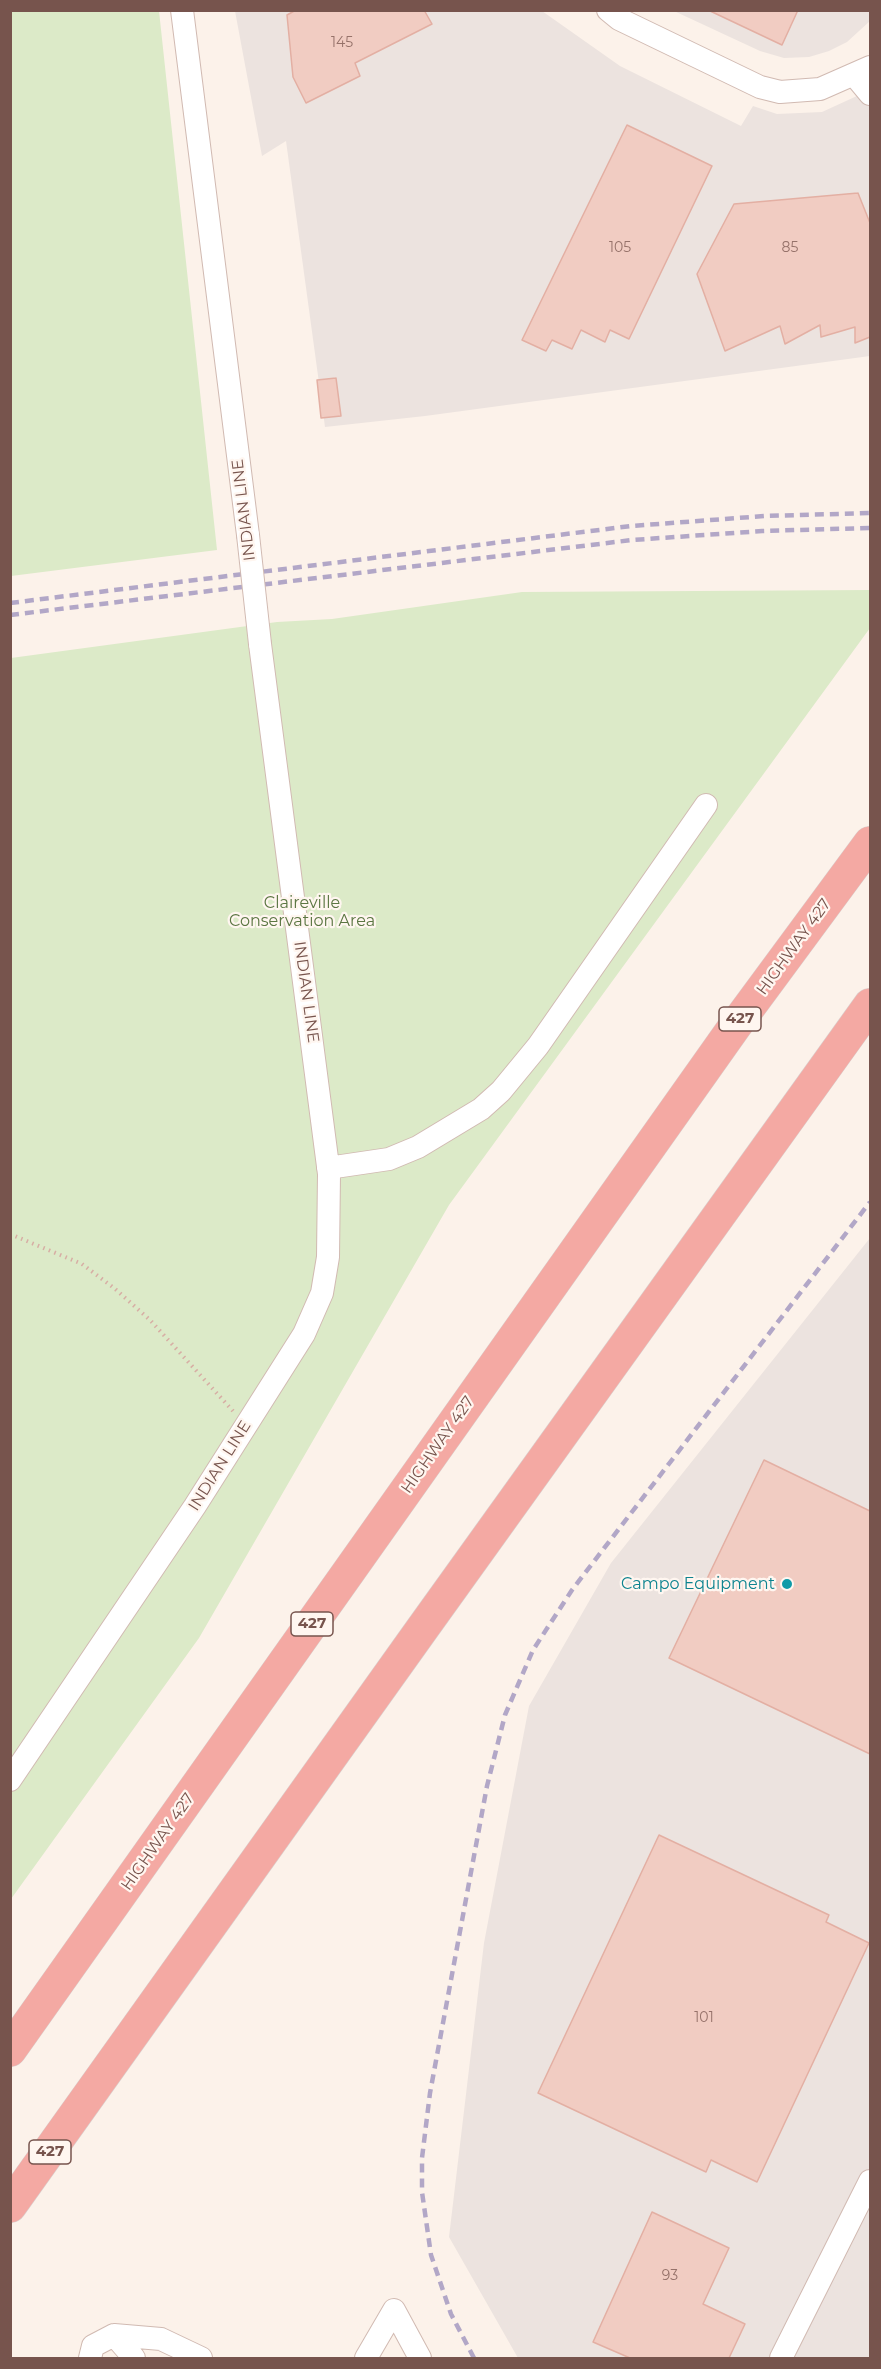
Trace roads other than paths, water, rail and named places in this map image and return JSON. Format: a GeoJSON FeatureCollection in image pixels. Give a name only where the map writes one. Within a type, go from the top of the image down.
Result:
{"type":"FeatureCollection","features":[{"type":"Feature","properties":{"kind":"highway","name":"HIGHWAY 427"},"geometry":{"type":"LineString","coordinates":[[10,2050],[735,1026],[870,843]]}},
{"type":"Feature","properties":{"kind":"highway","name":"427"},"geometry":{"type":"LineString","coordinates":[[10,2206],[870,1005]]}},
{"type":"Feature","properties":{"kind":"street","name":"INDIAN LINE"},"geometry":{"type":"LineString","coordinates":[[10,1780],[195,1506],[304,1334],[322,1293],[328,1257],[328,1168],[260,644],[182,10]]}},
{"type":"Feature","properties":{"kind":"street"},"geometry":{"type":"LineString","coordinates":[[608,10],[619,19],[760,87],[780,92],[820,89],[863,72],[870,94]]}},
{"type":"Feature","properties":{"kind":"street"},"geometry":{"type":"LineString","coordinates":[[328,1168],[389,1159],[418,1147],[482,1109],[501,1091],[538,1046],[706,805]]}},
{"type":"Feature","properties":{"kind":"street"},"geometry":{"type":"LineString","coordinates":[[781,2358],[870,2181]]}},
{"type":"Feature","properties":{"kind":"street"},"geometry":{"type":"LineString","coordinates":[[366,2358],[394,2310],[420,2358]]}},
{"type":"Feature","properties":{"kind":"street"},"geometry":{"type":"LineString","coordinates":[[114,2336],[134,2358]]}},
{"type":"Feature","properties":{"kind":"street"},"geometry":{"type":"LineString","coordinates":[[90,2358],[93,2346],[114,2336],[161,2339],[201,2358]]}},
{"type":"Feature","properties":{"kind":"railway"},"geometry":{"type":"LineString","coordinates":[[10,603],[631,526],[764,516],[870,513]]}},
{"type":"Feature","properties":{"kind":"railway"},"geometry":{"type":"LineString","coordinates":[[10,615],[632,540],[762,531],[870,528]]}},
{"type":"Feature","properties":{"kind":"railway"},"geometry":{"type":"LineString","coordinates":[[474,2358],[451,2314],[431,2255],[422,2192],[422,2158],[430,2093],[487,1786],[505,1715],[533,1650],[572,1590],[870,1202]]}},
{"type":"Feature","properties":{"kind":"place","name":"Campo Equipment"},"geometry":{"type":"Point","coordinates":[787,1584]}},
{"type":"Feature","properties":{"kind":"park label","name":"Claireville Conservation Area"},"geometry":{"type":"Point","coordinates":[302,912]}}]}
